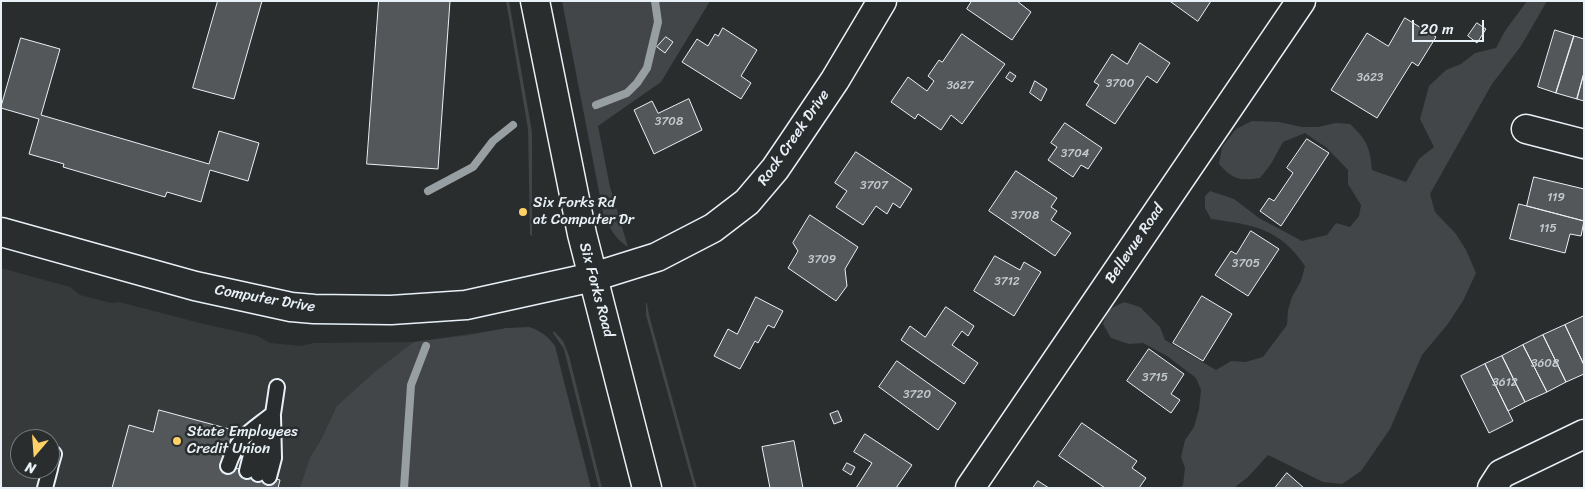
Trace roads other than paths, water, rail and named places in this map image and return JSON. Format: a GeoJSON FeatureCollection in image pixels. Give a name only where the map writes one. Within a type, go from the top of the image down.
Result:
{"type":"FeatureCollection","features":[{"type":"Feature","properties":{"kind":"street","name":"Six Forks Road"},"geometry":{"type":"LineString","coordinates":[[535,1],[582,234],[647,488]]}},
{"type":"Feature","properties":{"kind":"street","name":"Rock Creek Drive"},"geometry":{"type":"LineString","coordinates":[[593,277],[658,257],[712,228],[747,202],[775,169],[835,80],[882,1]]}},
{"type":"Feature","properties":{"kind":"street","name":"Bellevue Road"},"geometry":{"type":"LineString","coordinates":[[970,488],[1301,1]]}},
{"type":"Feature","properties":{"kind":"street"},"geometry":{"type":"LineString","coordinates":[[1526,129],[1584,144]]}},
{"type":"Feature","properties":{"kind":"street","name":"Computer Drive"},"geometry":{"type":"LineString","coordinates":[[1,232],[195,286],[291,307],[314,309],[390,310],[466,305],[593,277]]}},
{"type":"Feature","properties":{"kind":"street"},"geometry":{"type":"LineString","coordinates":[[1492,488],[1501,474],[1584,434]]}},
{"type":"Feature","properties":{"kind":"lane"},"geometry":{"type":"LineString","coordinates":[[248,471],[250,459],[269,422],[277,387]]}},
{"type":"Feature","properties":{"kind":"lane"},"geometry":{"type":"LineString","coordinates":[[248,471],[274,458],[269,422]]}},
{"type":"Feature","properties":{"kind":"lane"},"geometry":{"type":"LineString","coordinates":[[248,471],[234,449],[251,429],[269,422]]}},
{"type":"Feature","properties":{"kind":"waterway"},"geometry":{"type":"LineString","coordinates":[[596,105],[627,93],[637,83],[647,68],[658,22],[655,1]]}},
{"type":"Feature","properties":{"kind":"waterway"},"geometry":{"type":"LineString","coordinates":[[428,191],[473,167],[493,141],[513,125]]}},
{"type":"Feature","properties":{"kind":"waterway"},"geometry":{"type":"LineString","coordinates":[[404,488],[411,385],[426,346]]}},
{"type":"Feature","properties":{"kind":"place","name":"Six Forks Rd at Computer Dr"},"geometry":{"type":"Point","coordinates":[523,212]}},
{"type":"Feature","properties":{"kind":"place","name":"State Employees Credit Union"},"geometry":{"type":"Point","coordinates":[177,441]}}]}
